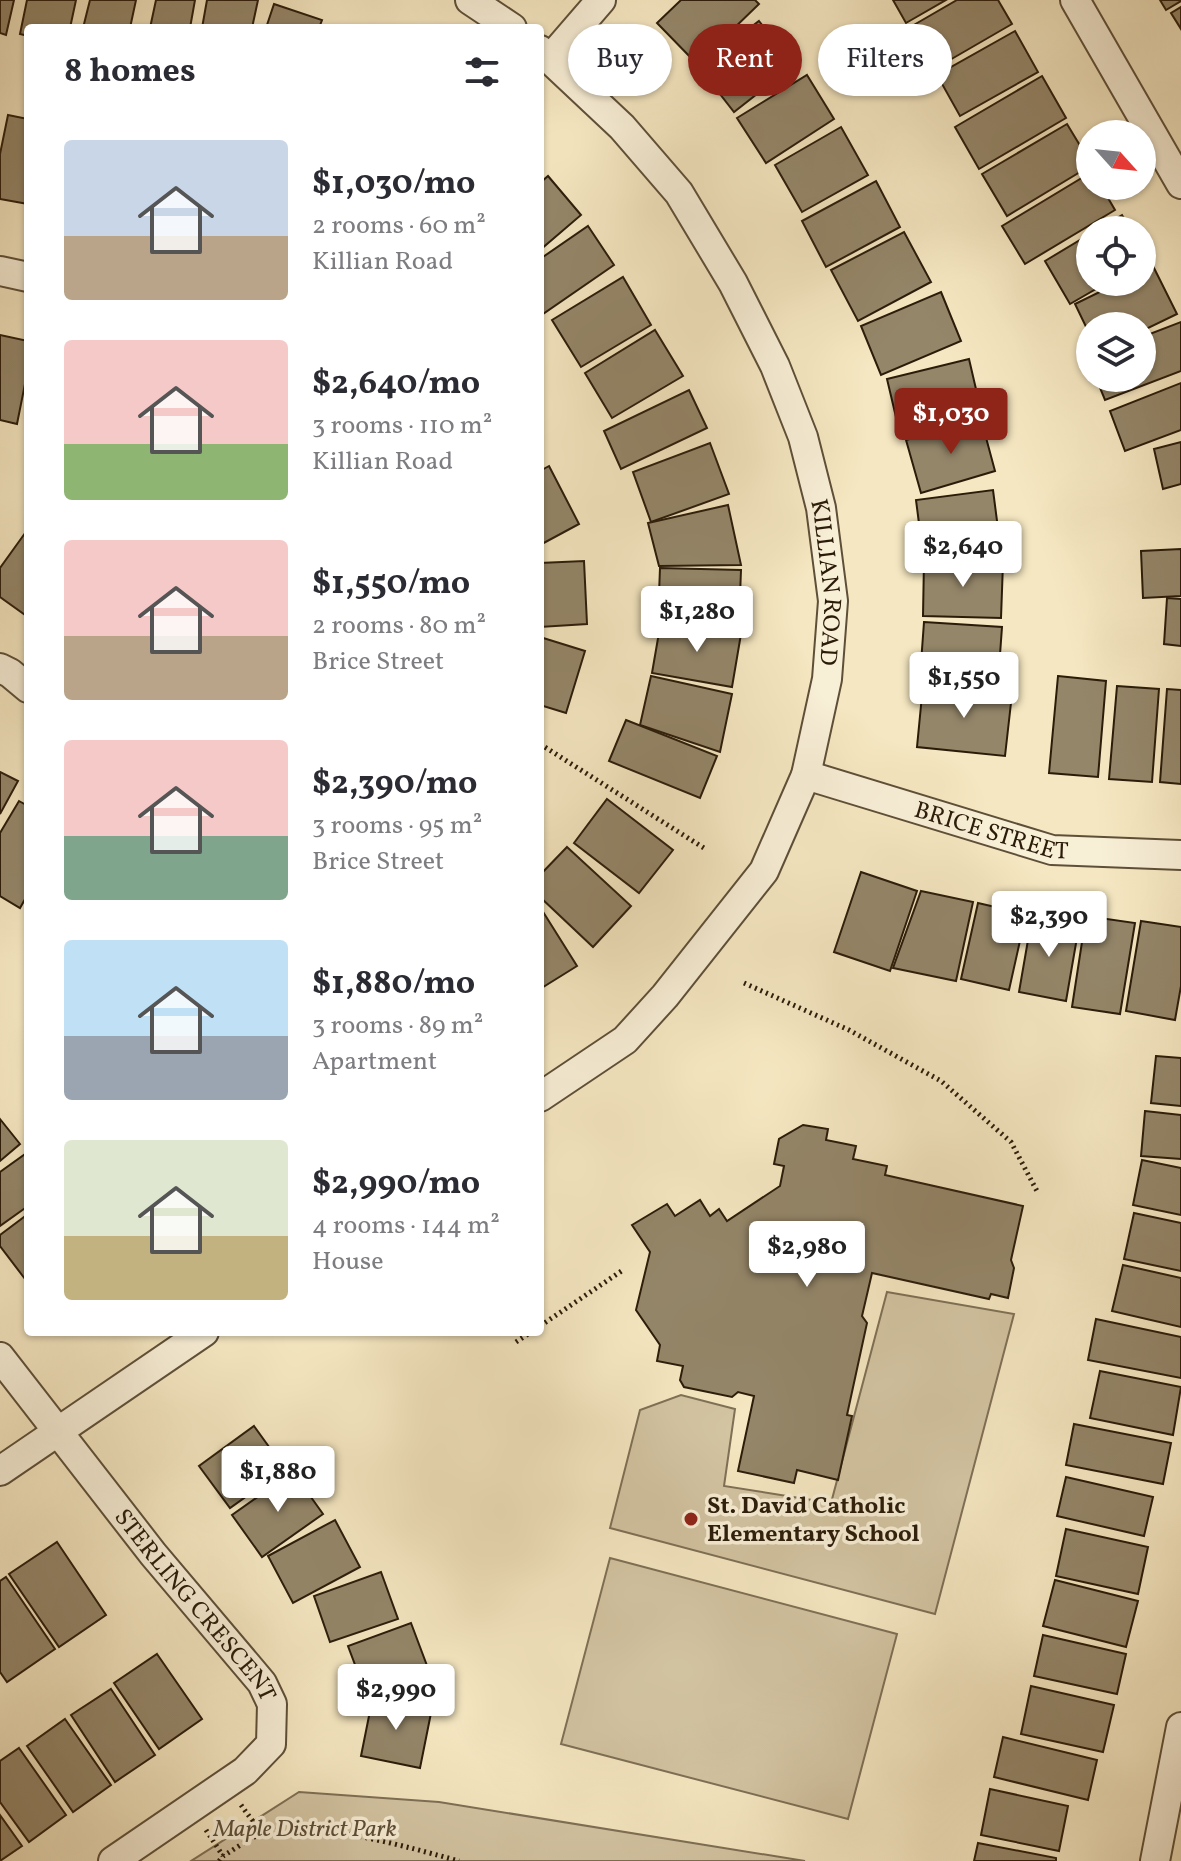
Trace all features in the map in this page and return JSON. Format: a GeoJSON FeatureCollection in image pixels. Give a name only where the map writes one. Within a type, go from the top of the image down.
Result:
{"type":"FeatureCollection","features":[{"type":"Feature","properties":{"kind":"street"},"geometry":{"type":"LineString","coordinates":[[470,0],[506,24]]}},
{"type":"Feature","properties":{"kind":"street"},"geometry":{"type":"LineString","coordinates":[[546,54],[601,0]]}},
{"type":"Feature","properties":{"kind":"street"},"geometry":{"type":"LineString","coordinates":[[1075,0],[1181,184]]}},
{"type":"Feature","properties":{"kind":"street","name":"KILLIAN ROAD"},"geometry":{"type":"LineString","coordinates":[[544,1094],[625,1040],[665,996],[764,871],[806,775],[827,679],[833,601],[821,508],[803,437],[775,366],[733,283],[679,193],[622,127],[546,54]]}},
{"type":"Feature","properties":{"kind":"street"},"geometry":{"type":"LineString","coordinates":[[0,271],[24,276]]}},
{"type":"Feature","properties":{"kind":"street"},"geometry":{"type":"LineString","coordinates":[[0,668],[24,685]]}},
{"type":"Feature","properties":{"kind":"street","name":"BRICE STREET"},"geometry":{"type":"LineString","coordinates":[[806,775],[1052,850],[1181,855]]}},
{"type":"Feature","properties":{"kind":"street"},"geometry":{"type":"LineString","coordinates":[[0,1471],[198,1336]]}},
{"type":"Feature","properties":{"kind":"street","name":"STERLING CRESCENT"},"geometry":{"type":"LineString","coordinates":[[0,1357],[153,1554],[235,1648],[262,1683],[272,1704],[271,1744],[245,1771],[113,1861]]}},
{"type":"Feature","properties":{"kind":"street"},"geometry":{"type":"LineString","coordinates":[[1155,1861],[1181,1727]]}},
{"type":"Feature","properties":{"kind":"path"},"geometry":{"type":"LineString","coordinates":[[544,747],[707,850]]}},
{"type":"Feature","properties":{"kind":"path"},"geometry":{"type":"LineString","coordinates":[[744,983],[849,1030],[941,1081],[1011,1142],[1038,1193]]}},
{"type":"Feature","properties":{"kind":"path"},"geometry":{"type":"LineString","coordinates":[[544,1323],[623,1270]]}},
{"type":"Feature","properties":{"kind":"path"},"geometry":{"type":"LineString","coordinates":[[516,1342],[525,1336]]}},
{"type":"Feature","properties":{"kind":"path"},"geometry":{"type":"LineString","coordinates":[[219,1861],[262,1834],[303,1827],[459,1861]]}},
{"type":"Feature","properties":{"kind":"green space"},"geometry":{"type":"Polygon","coordinates":[[[887,1292],[1014,1314],[935,1614],[610,1528],[640,1410],[681,1395],[735,1409],[724,1486],[831,1503],[887,1292]]]}},
{"type":"Feature","properties":{"kind":"green space"},"geometry":{"type":"Polygon","coordinates":[[[610,1558],[897,1634],[848,1819],[561,1744],[610,1558]]]}},
{"type":"Feature","properties":{"kind":"green space","name":"Maple District Park"},"geometry":{"type":"Polygon","coordinates":[[[299,1792],[439,1802],[805,1861],[191,1861],[299,1792]]]}},
{"type":"Feature","properties":{"kind":"building"},"geometry":{"type":"Polygon","coordinates":[[[0,0],[14,0],[6,35],[0,33],[0,0]]]}},
{"type":"Feature","properties":{"kind":"building"},"geometry":{"type":"Polygon","coordinates":[[[27,0],[76,0],[71,24],[24,24],[24,35],[20,34],[27,0]]]}},
{"type":"Feature","properties":{"kind":"building"},"geometry":{"type":"Polygon","coordinates":[[[90,0],[136,0],[131,24],[84,24],[90,0]]]}},
{"type":"Feature","properties":{"kind":"building"},"geometry":{"type":"Polygon","coordinates":[[[156,0],[195,0],[191,24],[151,24],[156,0]]]}},
{"type":"Feature","properties":{"kind":"building"},"geometry":{"type":"Polygon","coordinates":[[[207,0],[258,0],[253,24],[203,24],[207,0]]]}},
{"type":"Feature","properties":{"kind":"building"},"geometry":{"type":"Polygon","coordinates":[[[681,0],[755,0],[759,4],[738,24],[688,24],[688,55],[672,38],[672,24],[657,23],[681,0]]]}},
{"type":"Feature","properties":{"kind":"building"},"geometry":{"type":"Polygon","coordinates":[[[893,0],[946,0],[906,23],[893,0]]]}},
{"type":"Feature","properties":{"kind":"building"},"geometry":{"type":"Polygon","coordinates":[[[957,0],[998,0],[1012,24],[952,59],[952,24],[915,24],[957,0]]]}},
{"type":"Feature","properties":{"kind":"building"},"geometry":{"type":"Polygon","coordinates":[[[1160,0],[1181,0],[1181,1],[1166,10],[1160,0]]]}},
{"type":"Feature","properties":{"kind":"building"},"geometry":{"type":"Polygon","coordinates":[[[274,4],[322,20],[320,24],[267,24],[274,4]]]}},
{"type":"Feature","properties":{"kind":"building"},"geometry":{"type":"Polygon","coordinates":[[[1181,7],[1181,29],[1171,13],[1181,7]]]}},
{"type":"Feature","properties":{"kind":"building"},"geometry":{"type":"Polygon","coordinates":[[[1015,31],[1038,72],[960,116],[949,96],[952,96],[952,67],[1015,31]]]}},
{"type":"Feature","properties":{"kind":"building"},"geometry":{"type":"Polygon","coordinates":[[[807,75],[834,119],[766,163],[737,118],[773,96],[802,96],[802,78],[807,75]]]}},
{"type":"Feature","properties":{"kind":"building"},"geometry":{"type":"Polygon","coordinates":[[[1042,76],[1066,118],[979,169],[955,127],[1042,76]]]}},
{"type":"Feature","properties":{"kind":"building"},"geometry":{"type":"Polygon","coordinates":[[[722,96],[754,96],[734,112],[722,96]]]}},
{"type":"Feature","properties":{"kind":"building"},"geometry":{"type":"Polygon","coordinates":[[[8,115],[24,118],[24,203],[0,199],[0,154],[8,115]]]}},
{"type":"Feature","properties":{"kind":"building"},"geometry":{"type":"Polygon","coordinates":[[[1067,124],[1076,139],[1076,174],[1007,216],[982,174],[1067,124]]]}},
{"type":"Feature","properties":{"kind":"building"},"geometry":{"type":"Polygon","coordinates":[[[841,127],[868,175],[802,212],[775,165],[841,127]]]}},
{"type":"Feature","properties":{"kind":"building"},"geometry":{"type":"Polygon","coordinates":[[[548,176],[581,215],[544,247],[544,180],[548,176]]]}},
{"type":"Feature","properties":{"kind":"building"},"geometry":{"type":"Polygon","coordinates":[[[876,181],[900,227],[826,267],[802,221],[876,181]]]}},
{"type":"Feature","properties":{"kind":"building"},"geometry":{"type":"Polygon","coordinates":[[[1076,181],[1076,200],[1109,200],[1115,210],[1105,216],[1076,216],[1076,233],[1025,264],[1002,226],[1076,181]]]}},
{"type":"Feature","properties":{"kind":"building"},"geometry":{"type":"Polygon","coordinates":[[[588,226],[614,265],[544,313],[544,256],[588,226]]]}},
{"type":"Feature","properties":{"kind":"building"},"geometry":{"type":"Polygon","coordinates":[[[904,232],[931,282],[858,321],[831,270],[904,232]]]}},
{"type":"Feature","properties":{"kind":"building"},"geometry":{"type":"Polygon","coordinates":[[[1076,242],[1076,296],[1084,296],[1070,304],[1045,261],[1076,242]]]}},
{"type":"Feature","properties":{"kind":"building"},"geometry":{"type":"Polygon","coordinates":[[[1156,272],[1177,314],[1156,324],[1156,312],[1079,312],[1075,304],[1091,296],[1156,296],[1156,272]]]}},
{"type":"Feature","properties":{"kind":"building"},"geometry":{"type":"Polygon","coordinates":[[[623,277],[651,325],[581,367],[552,320],[623,277]]]}},
{"type":"Feature","properties":{"kind":"building"},"geometry":{"type":"Polygon","coordinates":[[[941,292],[961,341],[881,375],[861,326],[941,292]]]}},
{"type":"Feature","properties":{"kind":"building"},"geometry":{"type":"Polygon","coordinates":[[[1181,322],[1181,371],[1156,381],[1156,332],[1181,322]]]}},
{"type":"Feature","properties":{"kind":"building"},"geometry":{"type":"Polygon","coordinates":[[[655,330],[683,376],[612,418],[585,373],[655,330]]]}},
{"type":"Feature","properties":{"kind":"building"},"geometry":{"type":"Polygon","coordinates":[[[0,335],[24,340],[24,389],[17,424],[0,420],[0,335]]]}},
{"type":"Feature","properties":{"kind":"building"},"geometry":{"type":"Polygon","coordinates":[[[969,359],[982,415],[900,434],[887,379],[969,359]]]}},
{"type":"Feature","properties":{"kind":"building"},"geometry":{"type":"Polygon","coordinates":[[[1181,383],[1181,430],[1125,451],[1110,411],[1181,383]]]}},
{"type":"Feature","properties":{"kind":"building"},"geometry":{"type":"Polygon","coordinates":[[[689,390],[707,428],[621,469],[604,431],[689,390]]]}},
{"type":"Feature","properties":{"kind":"building"},"geometry":{"type":"Polygon","coordinates":[[[1102,392],[1126,392],[1105,400],[1102,392]]]}},
{"type":"Feature","properties":{"kind":"building"},"geometry":{"type":"Polygon","coordinates":[[[981,419],[995,471],[921,493],[906,440],[981,419]]]}},
{"type":"Feature","properties":{"kind":"building"},"geometry":{"type":"Polygon","coordinates":[[[1181,442],[1181,484],[1163,489],[1154,449],[1181,442]]]}},
{"type":"Feature","properties":{"kind":"building"},"geometry":{"type":"Polygon","coordinates":[[[710,443],[729,494],[651,522],[633,472],[710,443]]]}},
{"type":"Feature","properties":{"kind":"building"},"geometry":{"type":"Polygon","coordinates":[[[549,466],[579,524],[544,543],[544,469],[549,466]]]}},
{"type":"Feature","properties":{"kind":"building"},"geometry":{"type":"Polygon","coordinates":[[[993,490],[1000,544],[923,555],[916,500],[993,490]]]}},
{"type":"Feature","properties":{"kind":"building"},"geometry":{"type":"Polygon","coordinates":[[[728,505],[741,565],[659,566],[648,523],[728,505]]]}},
{"type":"Feature","properties":{"kind":"building"},"geometry":{"type":"Polygon","coordinates":[[[24,535],[24,614],[0,597],[0,568],[24,535]]]}},
{"type":"Feature","properties":{"kind":"building"},"geometry":{"type":"Polygon","coordinates":[[[1181,549],[1181,596],[1143,598],[1141,551],[1181,549]]]}},
{"type":"Feature","properties":{"kind":"building"},"geometry":{"type":"Polygon","coordinates":[[[584,561],[587,624],[544,627],[544,563],[584,561]]]}},
{"type":"Feature","properties":{"kind":"building"},"geometry":{"type":"Polygon","coordinates":[[[924,561],[1003,563],[1001,618],[923,616],[924,561]]]}},
{"type":"Feature","properties":{"kind":"building"},"geometry":{"type":"Polygon","coordinates":[[[660,568],[741,570],[739,622],[658,620],[660,568]]]}},
{"type":"Feature","properties":{"kind":"building"},"geometry":{"type":"Polygon","coordinates":[[[1167,598],[1181,599],[1181,646],[1164,644],[1167,598]]]}},
{"type":"Feature","properties":{"kind":"building"},"geometry":{"type":"Polygon","coordinates":[[[661,621],[741,634],[732,687],[652,673],[661,621]]]}},
{"type":"Feature","properties":{"kind":"building"},"geometry":{"type":"Polygon","coordinates":[[[924,622],[1002,627],[998,682],[920,677],[924,622]]]}},
{"type":"Feature","properties":{"kind":"building"},"geometry":{"type":"Polygon","coordinates":[[[544,638],[585,651],[566,713],[544,706],[544,638]]]}},
{"type":"Feature","properties":{"kind":"building"},"geometry":{"type":"Polygon","coordinates":[[[651,676],[732,694],[720,752],[640,725],[651,676]]]}},
{"type":"Feature","properties":{"kind":"building"},"geometry":{"type":"Polygon","coordinates":[[[1058,676],[1106,681],[1098,777],[1049,773],[1058,676]]]}},
{"type":"Feature","properties":{"kind":"building"},"geometry":{"type":"Polygon","coordinates":[[[923,685],[1012,694],[1005,756],[917,747],[923,685]]]}},
{"type":"Feature","properties":{"kind":"building"},"geometry":{"type":"Polygon","coordinates":[[[1117,686],[1159,689],[1152,782],[1109,779],[1117,686]]]}},
{"type":"Feature","properties":{"kind":"building"},"geometry":{"type":"Polygon","coordinates":[[[1167,689],[1181,690],[1181,784],[1160,782],[1167,689]]]}},
{"type":"Feature","properties":{"kind":"building"},"geometry":{"type":"Polygon","coordinates":[[[626,720],[717,756],[700,798],[609,761],[626,720]]]}},
{"type":"Feature","properties":{"kind":"building"},"geometry":{"type":"Polygon","coordinates":[[[0,772],[18,781],[0,814],[0,772]]]}},
{"type":"Feature","properties":{"kind":"building"},"geometry":{"type":"Polygon","coordinates":[[[607,799],[673,850],[639,893],[574,843],[607,799]]]}},
{"type":"Feature","properties":{"kind":"building"},"geometry":{"type":"Polygon","coordinates":[[[19,801],[24,804],[24,901],[20,908],[0,896],[0,833],[19,801]]]}},
{"type":"Feature","properties":{"kind":"building"},"geometry":{"type":"Polygon","coordinates":[[[567,847],[631,906],[593,947],[544,901],[544,871],[567,847]]]}},
{"type":"Feature","properties":{"kind":"building"},"geometry":{"type":"Polygon","coordinates":[[[861,872],[917,891],[890,971],[834,952],[861,872]]]}},
{"type":"Feature","properties":{"kind":"building"},"geometry":{"type":"Polygon","coordinates":[[[921,891],[973,902],[956,981],[893,968],[921,891]]]}},
{"type":"Feature","properties":{"kind":"building"},"geometry":{"type":"Polygon","coordinates":[[[978,903],[1026,914],[1009,990],[961,979],[978,903]]]}},
{"type":"Feature","properties":{"kind":"building"},"geometry":{"type":"Polygon","coordinates":[[[544,913],[577,966],[544,987],[544,913]]]}},
{"type":"Feature","properties":{"kind":"building"},"geometry":{"type":"Polygon","coordinates":[[[1086,916],[1135,923],[1120,1014],[1072,1007],[1086,916]]]}},
{"type":"Feature","properties":{"kind":"building"},"geometry":{"type":"Polygon","coordinates":[[[1032,917],[1079,926],[1066,1001],[1019,992],[1032,917]]]}},
{"type":"Feature","properties":{"kind":"building"},"geometry":{"type":"Polygon","coordinates":[[[1141,921],[1181,927],[1181,986],[1175,1020],[1126,1011],[1141,921]]]}},
{"type":"Feature","properties":{"kind":"building"},"geometry":{"type":"Polygon","coordinates":[[[1156,1056],[1181,1058],[1181,1106],[1151,1103],[1156,1056]]]}},
{"type":"Feature","properties":{"kind":"building"},"geometry":{"type":"Polygon","coordinates":[[[1145,1111],[1181,1115],[1181,1159],[1141,1156],[1145,1111]]]}},
{"type":"Feature","properties":{"kind":"building"},"geometry":{"type":"Polygon","coordinates":[[[0,1119],[20,1144],[0,1161],[0,1119]]]}},
{"type":"Feature","properties":{"kind":"building"},"geometry":{"type":"Polygon","coordinates":[[[803,1125],[828,1129],[826,1140],[856,1146],[853,1159],[887,1166],[885,1175],[1023,1206],[1011,1260],[1014,1268],[1008,1298],[991,1294],[989,1299],[872,1273],[862,1316],[867,1323],[847,1415],[852,1416],[838,1480],[797,1470],[794,1483],[738,1471],[754,1396],[738,1392],[732,1397],[684,1387],[680,1380],[683,1366],[657,1361],[660,1345],[636,1310],[650,1252],[632,1225],[667,1204],[675,1216],[700,1200],[710,1216],[719,1209],[727,1221],[780,1186],[784,1166],[774,1164],[779,1139],[803,1125]]]}},
{"type":"Feature","properties":{"kind":"building"},"geometry":{"type":"Polygon","coordinates":[[[24,1155],[24,1209],[0,1226],[0,1172],[24,1155]]]}},
{"type":"Feature","properties":{"kind":"building"},"geometry":{"type":"Polygon","coordinates":[[[1142,1160],[1181,1168],[1181,1215],[1133,1205],[1142,1160]]]}},
{"type":"Feature","properties":{"kind":"building"},"geometry":{"type":"Polygon","coordinates":[[[1134,1213],[1181,1223],[1181,1271],[1124,1259],[1134,1213]]]}},
{"type":"Feature","properties":{"kind":"building"},"geometry":{"type":"Polygon","coordinates":[[[24,1217],[24,1278],[0,1246],[0,1235],[24,1217]]]}},
{"type":"Feature","properties":{"kind":"building"},"geometry":{"type":"Polygon","coordinates":[[[1123,1265],[1181,1278],[1181,1327],[1112,1311],[1123,1265]]]}},
{"type":"Feature","properties":{"kind":"building"},"geometry":{"type":"Polygon","coordinates":[[[1096,1319],[1181,1337],[1181,1378],[1088,1360],[1096,1319]]]}},
{"type":"Feature","properties":{"kind":"building"},"geometry":{"type":"Polygon","coordinates":[[[1100,1371],[1181,1387],[1173,1435],[1090,1418],[1100,1371]]]}},
{"type":"Feature","properties":{"kind":"building"},"geometry":{"type":"Polygon","coordinates":[[[1074,1424],[1171,1443],[1163,1484],[1066,1465],[1074,1424]]]}},
{"type":"Feature","properties":{"kind":"building"},"geometry":{"type":"Polygon","coordinates":[[[254,1426],[285,1469],[230,1508],[199,1466],[254,1426]]]}},
{"type":"Feature","properties":{"kind":"building"},"geometry":{"type":"Polygon","coordinates":[[[293,1472],[323,1514],[262,1557],[232,1515],[293,1472]]]}},
{"type":"Feature","properties":{"kind":"building"},"geometry":{"type":"Polygon","coordinates":[[[1066,1477],[1153,1497],[1144,1536],[1057,1516],[1066,1477]]]}},
{"type":"Feature","properties":{"kind":"building"},"geometry":{"type":"Polygon","coordinates":[[[335,1520],[360,1567],[293,1603],[268,1556],[335,1520]]]}},
{"type":"Feature","properties":{"kind":"building"},"geometry":{"type":"Polygon","coordinates":[[[1066,1529],[1148,1547],[1138,1594],[1056,1576],[1066,1529]]]}},
{"type":"Feature","properties":{"kind":"building"},"geometry":{"type":"Polygon","coordinates":[[[57,1542],[106,1615],[59,1647],[9,1574],[57,1542]]]}},
{"type":"Feature","properties":{"kind":"building"},"geometry":{"type":"Polygon","coordinates":[[[381,1572],[398,1619],[330,1642],[314,1596],[381,1572]]]}},
{"type":"Feature","properties":{"kind":"building"},"geometry":{"type":"Polygon","coordinates":[[[6,1577],[55,1649],[7,1682],[0,1672],[0,1581],[6,1577]]]}},
{"type":"Feature","properties":{"kind":"building"},"geometry":{"type":"Polygon","coordinates":[[[1055,1580],[1138,1601],[1126,1647],[1043,1626],[1055,1580]]]}},
{"type":"Feature","properties":{"kind":"building"},"geometry":{"type":"Polygon","coordinates":[[[411,1623],[429,1671],[366,1694],[348,1646],[411,1623]]]}},
{"type":"Feature","properties":{"kind":"building"},"geometry":{"type":"Polygon","coordinates":[[[1043,1635],[1126,1654],[1117,1694],[1034,1676],[1043,1635]]]}},
{"type":"Feature","properties":{"kind":"building"},"geometry":{"type":"Polygon","coordinates":[[[157,1654],[202,1719],[159,1749],[114,1683],[157,1654]]]}},
{"type":"Feature","properties":{"kind":"building"},"geometry":{"type":"Polygon","coordinates":[[[1031,1686],[1114,1705],[1103,1752],[1021,1734],[1031,1686]]]}},
{"type":"Feature","properties":{"kind":"building"},"geometry":{"type":"Polygon","coordinates":[[[111,1689],[155,1755],[115,1782],[71,1715],[111,1689]]]}},
{"type":"Feature","properties":{"kind":"building"},"geometry":{"type":"Polygon","coordinates":[[[373,1696],[432,1708],[420,1768],[361,1756],[373,1696]]]}},
{"type":"Feature","properties":{"kind":"building"},"geometry":{"type":"Polygon","coordinates":[[[65,1719],[111,1785],[73,1812],[27,1746],[65,1719]]]}},
{"type":"Feature","properties":{"kind":"building"},"geometry":{"type":"Polygon","coordinates":[[[1003,1737],[1097,1760],[1088,1800],[994,1777],[1003,1737]]]}},
{"type":"Feature","properties":{"kind":"building"},"geometry":{"type":"Polygon","coordinates":[[[19,1748],[66,1815],[29,1842],[0,1802],[0,1761],[19,1748]]]}},
{"type":"Feature","properties":{"kind":"building"},"geometry":{"type":"Polygon","coordinates":[[[990,1789],[1068,1806],[1059,1851],[981,1835],[990,1789]]]}},
{"type":"Feature","properties":{"kind":"building"},"geometry":{"type":"Polygon","coordinates":[[[0,1815],[22,1846],[0,1861],[0,1815]]]}},
{"type":"Feature","properties":{"kind":"building"},"geometry":{"type":"Polygon","coordinates":[[[978,1843],[1056,1858],[1056,1861],[974,1861],[978,1843]]]}},
{"type":"Feature","properties":{"kind":"place","name":"St. David Catholic Elementary School"},"geometry":{"type":"Point","coordinates":[691,1519]}}]}
